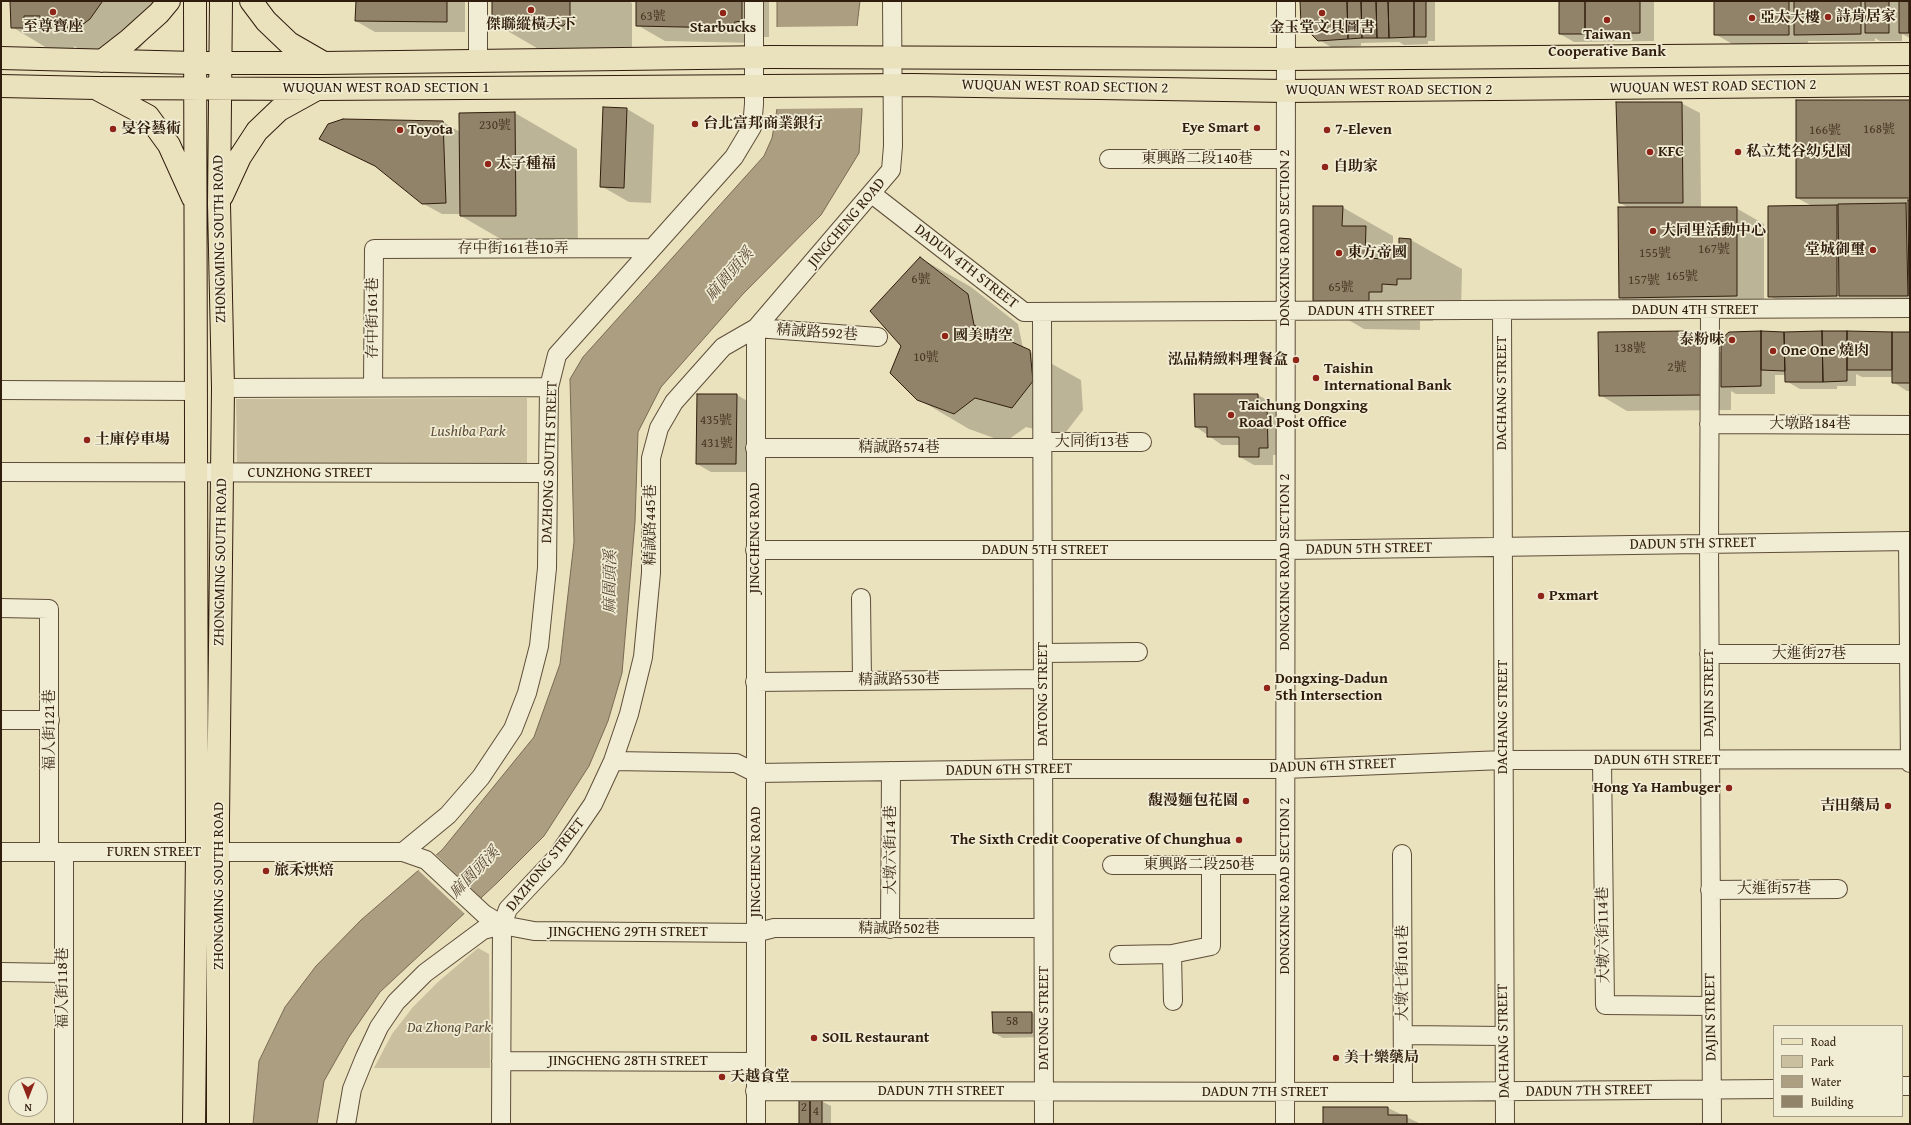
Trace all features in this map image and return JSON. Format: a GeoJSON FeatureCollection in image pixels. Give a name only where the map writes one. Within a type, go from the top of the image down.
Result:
{"type":"FeatureCollection","features":[{"type":"Feature","properties":{"kind":"main road"},"geometry":{"type":"LineString","coordinates":[[102,61],[149,22],[169,1]]}},
{"type":"Feature","properties":{"kind":"main road","name":"ZHONGMING SOUTH ROAD"},"geometry":{"type":"LineString","coordinates":[[194,1124],[197,852],[195,1]]}},
{"type":"Feature","properties":{"kind":"main road","name":"ZHONGMING SOUTH ROAD"},"geometry":{"type":"LineString","coordinates":[[218,1124],[223,388],[219,204],[221,1]]}},
{"type":"Feature","properties":{"kind":"main road"},"geometry":{"type":"LineString","coordinates":[[251,1],[266,21],[290,43],[323,63]]}},
{"type":"Feature","properties":{"kind":"main road","name":"WUQUAN WEST ROAD SECTION 2"},"geometry":{"type":"LineString","coordinates":[[868,57],[1286,59],[1910,54]]}},
{"type":"Feature","properties":{"kind":"main road","name":"WUQUAN WEST ROAD SECTION 1"},"geometry":{"type":"LineString","coordinates":[[1,58],[195,63],[323,63],[868,57]]}},
{"type":"Feature","properties":{"kind":"main road","name":"WUQUAN WEST ROAD SECTION 2"},"geometry":{"type":"LineString","coordinates":[[868,86],[893,85],[1286,91],[1910,85]]}},
{"type":"Feature","properties":{"kind":"main road","name":"WUQUAN WEST ROAD SECTION 1"},"geometry":{"type":"LineString","coordinates":[[1,86],[318,89],[868,86]]}},
{"type":"Feature","properties":{"kind":"main road"},"geometry":{"type":"LineString","coordinates":[[96,88],[148,116],[169,145],[196,205]]}},
{"type":"Feature","properties":{"kind":"main road"},"geometry":{"type":"LineString","coordinates":[[219,204],[240,157],[257,131],[279,110],[318,89]]}},
{"type":"Feature","properties":{"kind":"street"},"geometry":{"type":"LineString","coordinates":[[478,1],[478,61]]}},
{"type":"Feature","properties":{"kind":"street","name":"DAZHONG SOUTH STREET"},"geometry":{"type":"LineString","coordinates":[[402,852],[448,815],[481,778],[513,729],[527,693],[539,646],[547,568],[549,387],[557,355],[734,157],[752,127],[763,86],[763,57],[754,1]]}},
{"type":"Feature","properties":{"kind":"street","name":"JINGCHENG ROAD"},"geometry":{"type":"LineString","coordinates":[[756,1124],[756,328],[891,170],[893,85],[892,1]]}},
{"type":"Feature","properties":{"kind":"street","name":"DONGXING ROAD SECTION 2"},"geometry":{"type":"LineString","coordinates":[[1285,1124],[1286,1]]}},
{"type":"Feature","properties":{"kind":"street","name":"東興路二段140巷"},"geometry":{"type":"LineString","coordinates":[[1109,159],[1285,158]]}},
{"type":"Feature","properties":{"kind":"street","name":"DADUN 4TH STREET"},"geometry":{"type":"LineString","coordinates":[[872,194],[1024,312],[1910,308]]}},
{"type":"Feature","properties":{"kind":"street","name":"存中街161巷10弄"},"geometry":{"type":"LineString","coordinates":[[374,249],[652,248]]}},
{"type":"Feature","properties":{"kind":"street","name":"存中街161巷"},"geometry":{"type":"LineString","coordinates":[[373,387],[374,249]]}},
{"type":"Feature","properties":{"kind":"street","name":"DAJIN STREET"},"geometry":{"type":"LineString","coordinates":[[1710,310],[1709,654],[1712,1124]]}},
{"type":"Feature","properties":{"kind":"street","name":"DACHANG STREET"},"geometry":{"type":"LineString","coordinates":[[1502,311],[1505,1124]]}},
{"type":"Feature","properties":{"kind":"street","name":"DATONG STREET"},"geometry":{"type":"LineString","coordinates":[[1042,312],[1044,1124]]}},
{"type":"Feature","properties":{"kind":"street","name":"精誠路592巷"},"geometry":{"type":"LineString","coordinates":[[756,328],[878,337]]}},
{"type":"Feature","properties":{"kind":"street","name":"精誠路445巷"},"geometry":{"type":"LineString","coordinates":[[613,761],[629,714],[643,657],[651,573],[651,458],[659,428],[674,402],[723,347],[756,328]]}},
{"type":"Feature","properties":{"kind":"street"},"geometry":{"type":"LineString","coordinates":[[223,388],[549,387]]}},
{"type":"Feature","properties":{"kind":"street"},"geometry":{"type":"LineString","coordinates":[[1,390],[195,391]]}},
{"type":"Feature","properties":{"kind":"street","name":"大墩路184巷"},"geometry":{"type":"LineString","coordinates":[[1709,424],[1910,425]]}},
{"type":"Feature","properties":{"kind":"street","name":"大同街13巷"},"geometry":{"type":"LineString","coordinates":[[1042,445],[1142,442]]}},
{"type":"Feature","properties":{"kind":"street","name":"精誠路574巷"},"geometry":{"type":"LineString","coordinates":[[755,448],[1042,445]]}},
{"type":"Feature","properties":{"kind":"street","name":"CUNZHONG STREET"},"geometry":{"type":"LineString","coordinates":[[1,472],[547,474]]}},
{"type":"Feature","properties":{"kind":"street"},"geometry":{"type":"LineString","coordinates":[[1909,542],[1910,763]]}},
{"type":"Feature","properties":{"kind":"street","name":"DADUN 5TH STREET"},"geometry":{"type":"LineString","coordinates":[[755,550],[1285,550],[1909,542]]}},
{"type":"Feature","properties":{"kind":"street"},"geometry":{"type":"LineString","coordinates":[[862,598],[862,680]]}},
{"type":"Feature","properties":{"kind":"street","name":"福人街121巷"},"geometry":{"type":"LineString","coordinates":[[1,608],[49,609],[50,720],[56,852]]}},
{"type":"Feature","properties":{"kind":"street"},"geometry":{"type":"LineString","coordinates":[[1043,653],[1138,652]]}},
{"type":"Feature","properties":{"kind":"street","name":"大進街27巷"},"geometry":{"type":"LineString","coordinates":[[1709,654],[1909,654]]}},
{"type":"Feature","properties":{"kind":"street","name":"精誠路530巷"},"geometry":{"type":"LineString","coordinates":[[755,682],[1043,679]]}},
{"type":"Feature","properties":{"kind":"street"},"geometry":{"type":"LineString","coordinates":[[1,720],[50,720]]}},
{"type":"Feature","properties":{"kind":"street","name":"DADUN 6TH STREET"},"geometry":{"type":"LineString","coordinates":[[756,773],[1043,769],[1285,769],[1503,760],[1910,759]]}},
{"type":"Feature","properties":{"kind":"street","name":"大墩六街114巷"},"geometry":{"type":"LineString","coordinates":[[1602,760],[1605,1005],[1711,1006]]}},
{"type":"Feature","properties":{"kind":"street"},"geometry":{"type":"LineString","coordinates":[[613,761],[736,763],[756,773]]}},
{"type":"Feature","properties":{"kind":"street","name":"DAZHONG STREET"},"geometry":{"type":"LineString","coordinates":[[346,1124],[352,1089],[365,1057],[379,1027],[396,1002],[425,973],[483,930],[502,925],[508,909],[556,858],[593,804],[613,761]]}},
{"type":"Feature","properties":{"kind":"street","name":"大墩六街14巷"},"geometry":{"type":"LineString","coordinates":[[890,929],[891,771]]}},
{"type":"Feature","properties":{"kind":"street","name":"FUREN STREET"},"geometry":{"type":"LineString","coordinates":[[1,852],[402,852],[426,860],[484,914],[502,925]]}},
{"type":"Feature","properties":{"kind":"street","name":"福人街118巷"},"geometry":{"type":"LineString","coordinates":[[56,852],[63,973],[64,1124]]}},
{"type":"Feature","properties":{"kind":"street","name":"大墩七街101巷"},"geometry":{"type":"LineString","coordinates":[[1402,854],[1403,1092]]}},
{"type":"Feature","properties":{"kind":"street","name":"東興路二段250巷"},"geometry":{"type":"LineString","coordinates":[[1112,865],[1285,865]]}},
{"type":"Feature","properties":{"kind":"street"},"geometry":{"type":"LineString","coordinates":[[1119,955],[1172,954],[1211,946],[1211,865]]}},
{"type":"Feature","properties":{"kind":"street","name":"大進街57巷"},"geometry":{"type":"LineString","coordinates":[[1710,890],[1838,889]]}},
{"type":"Feature","properties":{"kind":"street"},"geometry":{"type":"LineString","coordinates":[[501,1124],[502,925]]}},
{"type":"Feature","properties":{"kind":"street","name":"JINGCHENG 29TH STREET"},"geometry":{"type":"LineString","coordinates":[[502,925],[534,931],[755,933]]}},
{"type":"Feature","properties":{"kind":"street","name":"精誠路502巷"},"geometry":{"type":"LineString","coordinates":[[755,933],[774,928],[1044,928]]}},
{"type":"Feature","properties":{"kind":"street"},"geometry":{"type":"LineString","coordinates":[[1172,954],[1173,1001]]}},
{"type":"Feature","properties":{"kind":"street"},"geometry":{"type":"LineString","coordinates":[[1,972],[63,973]]}},
{"type":"Feature","properties":{"kind":"street"},"geometry":{"type":"LineString","coordinates":[[1403,1035],[1504,1036]]}},
{"type":"Feature","properties":{"kind":"street","name":"JINGCHENG 28TH STREET"},"geometry":{"type":"LineString","coordinates":[[501,1061],[755,1062]]}},
{"type":"Feature","properties":{"kind":"street","name":"DADUN 7TH STREET"},"geometry":{"type":"LineString","coordinates":[[755,1090],[1044,1092],[1505,1092],[1773,1089]]}},
{"type":"Feature","properties":{"kind":"green space","name":"Lushiba Park"},"geometry":{"type":"Polygon","coordinates":[[[527,398],[527,464],[237,466],[236,399],[527,398]]]}},
{"type":"Feature","properties":{"kind":"green space","name":"Da Zhong Park"},"geometry":{"type":"Polygon","coordinates":[[[478,948],[489,954],[490,1068],[374,1068],[392,1034],[413,1007],[439,981],[478,948]]]}},
{"type":"Feature","properties":{"kind":"water","name":"麻園頭溪"},"geometry":{"type":"Polygon","coordinates":[[[777,1],[860,1],[857,26],[862,111],[859,153],[821,215],[743,294],[661,387],[638,432],[635,522],[622,673],[608,721],[589,766],[544,836],[498,882],[380,992],[349,1037],[324,1081],[317,1124],[253,1124],[259,1061],[285,1007],[316,966],[361,920],[442,850],[534,737],[560,664],[574,542],[570,379],[583,357],[764,156],[772,138],[777,109],[777,1]]]}},
{"type":"Feature","properties":{"kind":"pier"},"geometry":{"type":"Polygon","coordinates":[[[859,26],[864,108],[775,109],[775,27],[859,26]]]}},
{"type":"Feature","properties":{"kind":"pier"},"geometry":{"type":"Polygon","coordinates":[[[435,854],[482,899],[466,915],[418,870],[435,854]]]}},
{"type":"Feature","properties":{"kind":"building","name":"至尊寶座"},"geometry":{"type":"Polygon","coordinates":[[[10,1],[102,2],[90,19],[78,28],[40,27],[40,16],[24,16],[24,28],[11,28],[10,1]]]}},
{"type":"Feature","properties":{"kind":"building"},"geometry":{"type":"Polygon","coordinates":[[[356,1],[447,1],[447,22],[355,21],[356,1]]]}},
{"type":"Feature","properties":{"kind":"building","name":"傑聯縱橫天下"},"geometry":{"type":"Polygon","coordinates":[[[492,1],[570,1],[570,19],[563,26],[498,27],[492,21],[492,1]]]}},
{"type":"Feature","properties":{"kind":"building"},"geometry":{"type":"Polygon","coordinates":[[[636,1],[742,1],[742,21],[735,22],[730,28],[636,26],[636,1]]]}},
{"type":"Feature","properties":{"kind":"building"},"geometry":{"type":"Polygon","coordinates":[[[1300,1],[1347,1],[1348,39],[1318,41],[1301,24],[1300,1]]]}},
{"type":"Feature","properties":{"kind":"building"},"geometry":{"type":"Polygon","coordinates":[[[1347,1],[1361,1],[1362,38],[1348,39],[1347,1]]]}},
{"type":"Feature","properties":{"kind":"building"},"geometry":{"type":"Polygon","coordinates":[[[1361,1],[1376,1],[1377,38],[1362,38],[1361,1]]]}},
{"type":"Feature","properties":{"kind":"building"},"geometry":{"type":"Polygon","coordinates":[[[1376,1],[1388,1],[1389,38],[1377,38],[1376,1]]]}},
{"type":"Feature","properties":{"kind":"building"},"geometry":{"type":"Polygon","coordinates":[[[1388,1],[1414,1],[1414,37],[1389,38],[1388,1]]]}},
{"type":"Feature","properties":{"kind":"building"},"geometry":{"type":"Polygon","coordinates":[[[1414,1],[1426,1],[1426,37],[1414,37],[1414,1]]]}},
{"type":"Feature","properties":{"kind":"building"},"geometry":{"type":"Polygon","coordinates":[[[1559,1],[1585,1],[1585,34],[1559,34],[1559,1]]]}},
{"type":"Feature","properties":{"kind":"building"},"geometry":{"type":"Polygon","coordinates":[[[1585,1],[1640,1],[1640,33],[1585,34],[1585,1]]]}},
{"type":"Feature","properties":{"kind":"building","name":"亞太大樓"},"geometry":{"type":"Polygon","coordinates":[[[1714,1],[1789,1],[1789,35],[1714,35],[1714,1]]]}},
{"type":"Feature","properties":{"kind":"building","name":"詩肯居家"},"geometry":{"type":"Polygon","coordinates":[[[1794,1],[1861,1],[1861,34],[1794,35],[1794,1]]]}},
{"type":"Feature","properties":{"kind":"building"},"geometry":{"type":"Polygon","coordinates":[[[1865,1],[1889,1],[1889,33],[1865,33],[1865,1]]]}},
{"type":"Feature","properties":{"kind":"building"},"geometry":{"type":"Polygon","coordinates":[[[1899,1],[1909,1],[1909,33],[1899,33],[1899,1]]]}},
{"type":"Feature","properties":{"kind":"building"},"geometry":{"type":"Polygon","coordinates":[[[1910,1],[1910,33],[1909,33],[1910,1]]]}},
{"type":"Feature","properties":{"kind":"building"},"geometry":{"type":"Polygon","coordinates":[[[1796,100],[1910,100],[1910,198],[1796,198],[1796,100]]]}},
{"type":"Feature","properties":{"kind":"building","name":"KFC"},"geometry":{"type":"Polygon","coordinates":[[[1616,102],[1682,102],[1683,203],[1619,203],[1616,102]]]}},
{"type":"Feature","properties":{"kind":"building"},"geometry":{"type":"Polygon","coordinates":[[[603,107],[627,108],[624,188],[600,187],[603,107]]]}},
{"type":"Feature","properties":{"kind":"building","name":"太子種福"},"geometry":{"type":"Polygon","coordinates":[[[515,112],[516,216],[460,216],[459,113],[515,112]]]}},
{"type":"Feature","properties":{"kind":"building"},"geometry":{"type":"Polygon","coordinates":[[[343,119],[443,121],[446,203],[422,204],[375,166],[319,139],[328,124],[343,119]]]}},
{"type":"Feature","properties":{"kind":"building"},"geometry":{"type":"Polygon","coordinates":[[[1908,200],[1910,200],[1910,296],[1909,296],[1908,200]]]}},
{"type":"Feature","properties":{"kind":"building","name":"堂城御璽"},"geometry":{"type":"Polygon","coordinates":[[[1906,203],[1908,296],[1839,296],[1838,204],[1906,203]]]}},
{"type":"Feature","properties":{"kind":"building"},"geometry":{"type":"Polygon","coordinates":[[[1837,205],[1837,296],[1768,297],[1768,206],[1837,205]]]}},
{"type":"Feature","properties":{"kind":"building","name":"東方帝國"},"geometry":{"type":"Polygon","coordinates":[[[1313,206],[1343,206],[1342,226],[1366,226],[1365,258],[1386,259],[1386,247],[1399,247],[1399,238],[1411,239],[1411,279],[1397,279],[1397,285],[1382,284],[1382,292],[1369,292],[1369,301],[1313,301],[1313,206]]]}},
{"type":"Feature","properties":{"kind":"building"},"geometry":{"type":"Polygon","coordinates":[[[1618,207],[1737,207],[1737,296],[1619,298],[1618,207]]]}},
{"type":"Feature","properties":{"kind":"building","name":"國美晴空"},"geometry":{"type":"Polygon","coordinates":[[[920,257],[968,294],[974,325],[1030,350],[1033,381],[1012,408],[975,398],[954,414],[917,400],[890,373],[901,346],[870,311],[920,257]]]}},
{"type":"Feature","properties":{"kind":"building"},"geometry":{"type":"Polygon","coordinates":[[[1688,331],[1703,342],[1704,395],[1599,396],[1598,332],[1688,331]]]}},
{"type":"Feature","properties":{"kind":"building"},"geometry":{"type":"Polygon","coordinates":[[[1761,331],[1761,386],[1721,387],[1721,339],[1729,332],[1761,331]]]}},
{"type":"Feature","properties":{"kind":"building","name":"One One 燒肉"},"geometry":{"type":"Polygon","coordinates":[[[1761,331],[1784,332],[1785,371],[1761,370],[1761,331]]]}},
{"type":"Feature","properties":{"kind":"building"},"geometry":{"type":"Polygon","coordinates":[[[1822,331],[1847,331],[1847,381],[1823,382],[1822,331]]]}},
{"type":"Feature","properties":{"kind":"building"},"geometry":{"type":"Polygon","coordinates":[[[1822,331],[1823,382],[1785,382],[1784,332],[1822,331]]]}},
{"type":"Feature","properties":{"kind":"building"},"geometry":{"type":"Polygon","coordinates":[[[1847,331],[1892,332],[1892,370],[1847,370],[1847,331]]]}},
{"type":"Feature","properties":{"kind":"building"},"geometry":{"type":"Polygon","coordinates":[[[1892,332],[1910,332],[1910,383],[1892,383],[1892,332]]]}},
{"type":"Feature","properties":{"kind":"building"},"geometry":{"type":"Polygon","coordinates":[[[697,394],[737,394],[736,464],[696,464],[697,394]]]}},
{"type":"Feature","properties":{"kind":"building","name":"Taichung Dongxing Road Post Office"},"geometry":{"type":"Polygon","coordinates":[[[1194,394],[1258,394],[1258,404],[1267,404],[1268,448],[1259,448],[1259,457],[1239,457],[1239,437],[1207,437],[1207,427],[1195,427],[1194,394]]]}},
{"type":"Feature","properties":{"kind":"building"},"geometry":{"type":"Polygon","coordinates":[[[992,1012],[1032,1012],[1032,1033],[993,1033],[992,1012]]]}},
{"type":"Feature","properties":{"kind":"building"},"geometry":{"type":"Polygon","coordinates":[[[799,1099],[810,1099],[810,1124],[799,1124],[799,1099]]]}},
{"type":"Feature","properties":{"kind":"building"},"geometry":{"type":"Polygon","coordinates":[[[810,1099],[822,1100],[822,1124],[810,1124],[810,1099]]]}},
{"type":"Feature","properties":{"kind":"building"},"geometry":{"type":"Polygon","coordinates":[[[1323,1107],[1388,1107],[1388,1115],[1407,1115],[1407,1124],[1323,1124],[1323,1107]]]}},
{"type":"Feature","properties":{"kind":"place","name":"傑聯縱橫天下"},"geometry":{"type":"Point","coordinates":[531,10]}},
{"type":"Feature","properties":{"kind":"place","name":"至尊寶座"},"geometry":{"type":"Point","coordinates":[53,12]}},
{"type":"Feature","properties":{"kind":"place","name":"Starbucks"},"geometry":{"type":"Point","coordinates":[723,13]}},
{"type":"Feature","properties":{"kind":"place","name":"金玉堂文具圖書"},"geometry":{"type":"Point","coordinates":[1322,13]}},
{"type":"Feature","properties":{"kind":"place","name":"詩肯居家"},"geometry":{"type":"Point","coordinates":[1828,17]}},
{"type":"Feature","properties":{"kind":"place","name":"亞太大樓"},"geometry":{"type":"Point","coordinates":[1752,18]}},
{"type":"Feature","properties":{"kind":"place","name":"Taiwan Cooperative Bank"},"geometry":{"type":"Point","coordinates":[1607,20]}},
{"type":"Feature","properties":{"kind":"place","name":"台北富邦商業銀行"},"geometry":{"type":"Point","coordinates":[695,124]}},
{"type":"Feature","properties":{"kind":"place","name":"Eye Smart"},"geometry":{"type":"Point","coordinates":[1257,128]}},
{"type":"Feature","properties":{"kind":"place","name":"旻谷藝術"},"geometry":{"type":"Point","coordinates":[113,129]}},
{"type":"Feature","properties":{"kind":"place","name":"Toyota"},"geometry":{"type":"Point","coordinates":[400,130]}},
{"type":"Feature","properties":{"kind":"place","name":"7-Eleven"},"geometry":{"type":"Point","coordinates":[1327,130]}},
{"type":"Feature","properties":{"kind":"place","name":"KFC"},"geometry":{"type":"Point","coordinates":[1650,152]}},
{"type":"Feature","properties":{"kind":"place","name":"私立梵谷幼兒園"},"geometry":{"type":"Point","coordinates":[1738,152]}},
{"type":"Feature","properties":{"kind":"place","name":"太子種福"},"geometry":{"type":"Point","coordinates":[488,164]}},
{"type":"Feature","properties":{"kind":"place","name":"自助家"},"geometry":{"type":"Point","coordinates":[1325,167]}},
{"type":"Feature","properties":{"kind":"place","name":"大同里活動中心"},"geometry":{"type":"Point","coordinates":[1653,231]}},
{"type":"Feature","properties":{"kind":"place","name":"堂城御璽"},"geometry":{"type":"Point","coordinates":[1873,250]}},
{"type":"Feature","properties":{"kind":"place","name":"東方帝國"},"geometry":{"type":"Point","coordinates":[1339,253]}},
{"type":"Feature","properties":{"kind":"place","name":"國美晴空"},"geometry":{"type":"Point","coordinates":[945,336]}},
{"type":"Feature","properties":{"kind":"place","name":"泰粉味"},"geometry":{"type":"Point","coordinates":[1732,340]}},
{"type":"Feature","properties":{"kind":"place","name":"One One 燒肉"},"geometry":{"type":"Point","coordinates":[1773,351]}},
{"type":"Feature","properties":{"kind":"place","name":"泓品精緻料理餐盒"},"geometry":{"type":"Point","coordinates":[1296,360]}},
{"type":"Feature","properties":{"kind":"place","name":"Taishin International Bank"},"geometry":{"type":"Point","coordinates":[1316,378]}},
{"type":"Feature","properties":{"kind":"place","name":"Taichung Dongxing Road Post Office"},"geometry":{"type":"Point","coordinates":[1231,415]}},
{"type":"Feature","properties":{"kind":"place","name":"土庫停車場"},"geometry":{"type":"Point","coordinates":[87,440]}},
{"type":"Feature","properties":{"kind":"place","name":"Pxmart"},"geometry":{"type":"Point","coordinates":[1541,596]}},
{"type":"Feature","properties":{"kind":"place","name":"Dongxing-Dadun 5th Intersection"},"geometry":{"type":"Point","coordinates":[1267,688]}},
{"type":"Feature","properties":{"kind":"place","name":"Hong Ya Hambuger"},"geometry":{"type":"Point","coordinates":[1729,788]}},
{"type":"Feature","properties":{"kind":"place","name":"馥漫麵包花園"},"geometry":{"type":"Point","coordinates":[1246,801]}},
{"type":"Feature","properties":{"kind":"place","name":"吉田藥局"},"geometry":{"type":"Point","coordinates":[1888,806]}},
{"type":"Feature","properties":{"kind":"place","name":"The Sixth Credit Cooperative Of Chunghua"},"geometry":{"type":"Point","coordinates":[1239,840]}},
{"type":"Feature","properties":{"kind":"place","name":"旅禾烘焙"},"geometry":{"type":"Point","coordinates":[266,871]}},
{"type":"Feature","properties":{"kind":"place","name":"SOIL Restaurant"},"geometry":{"type":"Point","coordinates":[814,1038]}},
{"type":"Feature","properties":{"kind":"place","name":"美十樂藥局"},"geometry":{"type":"Point","coordinates":[1336,1058]}},
{"type":"Feature","properties":{"kind":"place","name":"天越食堂"},"geometry":{"type":"Point","coordinates":[722,1077]}}]}
